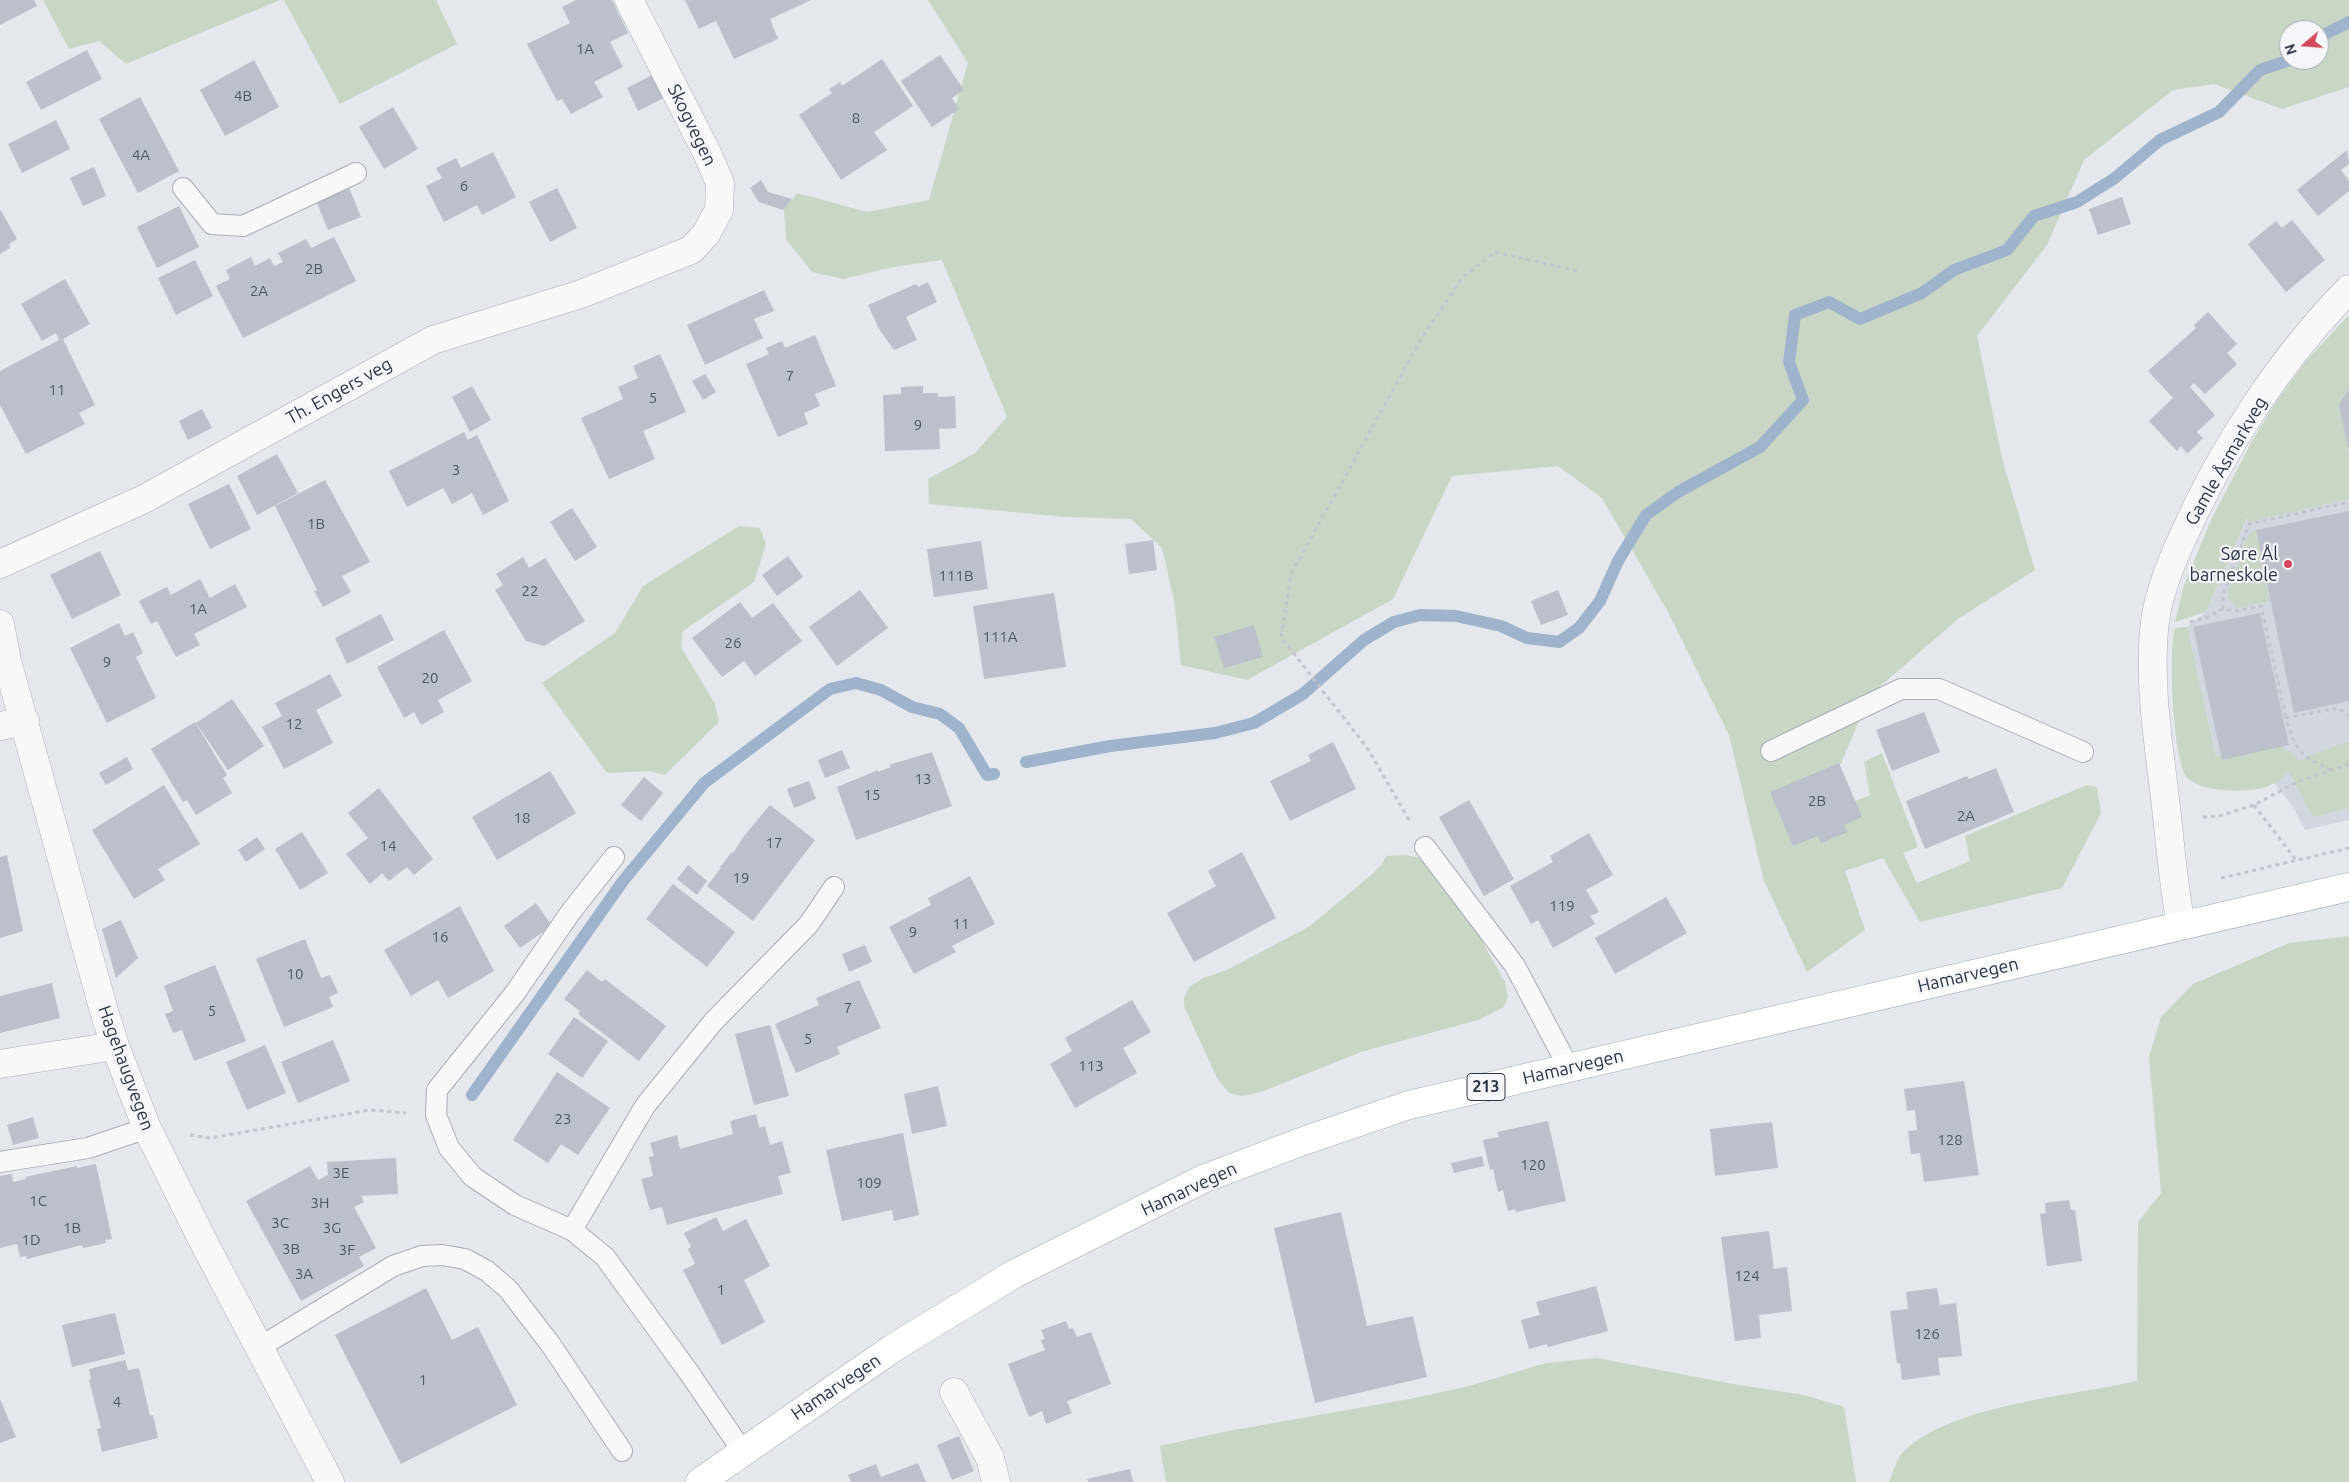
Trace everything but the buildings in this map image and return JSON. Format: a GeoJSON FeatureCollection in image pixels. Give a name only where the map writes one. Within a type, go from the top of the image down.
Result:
{"type":"FeatureCollection","features":[{"type":"Feature","properties":{"kind":"main road","name":"Hamarvegen"},"geometry":{"type":"LineString","coordinates":[[700,1482],[893,1348],[1014,1274],[1203,1179],[1306,1140],[1408,1105],[2349,887]]}},
{"type":"Feature","properties":{"kind":"street","name":"Skogvegen"},"geometry":{"type":"LineString","coordinates":[[630,0],[707,153],[720,183],[719,210],[706,234],[691,250]]}},
{"type":"Feature","properties":{"kind":"street","name":"Th. Engers veg"},"geometry":{"type":"LineString","coordinates":[[0,564],[144,499],[434,340],[581,294],[691,250]]}},
{"type":"Feature","properties":{"kind":"street","name":"Gamle Åsmarkveg"},"geometry":{"type":"LineString","coordinates":[[2181,925],[2174,888],[2152,672],[2155,620],[2166,573],[2194,511],[2222,458],[2265,392],[2328,310],[2349,289]]}},
{"type":"Feature","properties":{"kind":"street","name":"Hagehaugvegen"},"geometry":{"type":"LineString","coordinates":[[0,624],[7,661],[12,724],[115,1046],[147,1128],[202,1239],[330,1482]]}},
{"type":"Feature","properties":{"kind":"street"},"geometry":{"type":"LineString","coordinates":[[0,1064],[115,1046]]}},
{"type":"Feature","properties":{"kind":"street"},"geometry":{"type":"LineString","coordinates":[[954,1392],[990,1458],[996,1482]]}},
{"type":"Feature","properties":{"kind":"lane"},"geometry":{"type":"LineString","coordinates":[[183,188],[212,224],[242,226],[356,173]]}},
{"type":"Feature","properties":{"kind":"lane"},"geometry":{"type":"LineString","coordinates":[[1771,751],[1901,689],[1939,690],[2083,752]]}},
{"type":"Feature","properties":{"kind":"lane"},"geometry":{"type":"LineString","coordinates":[[1425,847],[1515,966],[1569,1068]]}},
{"type":"Feature","properties":{"kind":"lane"},"geometry":{"type":"LineString","coordinates":[[614,857],[570,914],[515,993],[438,1090],[436,1115],[449,1148],[473,1177],[515,1205],[572,1230],[605,1257],[690,1374],[743,1452]]}},
{"type":"Feature","properties":{"kind":"lane"},"geometry":{"type":"LineString","coordinates":[[572,1230],[645,1106],[713,1022],[809,924],[834,887]]}},
{"type":"Feature","properties":{"kind":"lane"},"geometry":{"type":"LineString","coordinates":[[0,1162],[88,1148],[147,1128]]}},
{"type":"Feature","properties":{"kind":"lane"},"geometry":{"type":"LineString","coordinates":[[260,1347],[393,1266],[422,1256],[442,1255],[465,1259],[487,1271],[508,1289],[551,1345],[622,1451]]}},
{"type":"Feature","properties":{"kind":"path"},"geometry":{"type":"LineString","coordinates":[[1425,847],[1368,749],[1281,637],[1291,574],[1423,336],[1463,277],[1495,252],[1577,271]]}},
{"type":"Feature","properties":{"kind":"path"},"geometry":{"type":"LineString","coordinates":[[2331,770],[2306,758],[2291,737],[2261,606],[2236,611],[2222,609],[2223,595],[2249,524],[2349,502]]}},
{"type":"Feature","properties":{"kind":"path"},"geometry":{"type":"LineString","coordinates":[[2286,718],[2338,708],[2349,716]]}},
{"type":"Feature","properties":{"kind":"path"},"geometry":{"type":"LineString","coordinates":[[2168,824],[2219,816],[2254,805],[2297,782],[2349,764]]}},
{"type":"Feature","properties":{"kind":"path"},"geometry":{"type":"LineString","coordinates":[[2254,805],[2296,860]]}},
{"type":"Feature","properties":{"kind":"path"},"geometry":{"type":"LineString","coordinates":[[2221,878],[2349,848]]}},
{"type":"Feature","properties":{"kind":"path"},"geometry":{"type":"LineString","coordinates":[[147,1128],[210,1138],[370,1110],[436,1115]]}},
{"type":"Feature","properties":{"kind":"shaded area","name":"Søre Ål barneskole"},"geometry":{"type":"Polygon","coordinates":[[[2349,389],[2349,820],[2305,830],[2292,805],[2271,779],[2216,757],[2187,627],[2206,612],[2248,517],[2349,389]]]}},
{"type":"Feature","properties":{"kind":"green space"},"geometry":{"type":"Polygon","coordinates":[[[43,0],[280,0],[126,64],[99,41],[69,49],[43,0]]]}},
{"type":"Feature","properties":{"kind":"green space"},"geometry":{"type":"Polygon","coordinates":[[[284,0],[436,0],[457,44],[340,104],[284,0]]]}},
{"type":"Feature","properties":{"kind":"green space"},"geometry":{"type":"Polygon","coordinates":[[[928,0],[2349,0],[2349,87],[2282,109],[2214,84],[2173,90],[2084,160],[2047,245],[1977,336],[2002,458],[2035,570],[1958,619],[1870,695],[1823,806],[1826,813],[1870,795],[1864,762],[1882,753],[1918,847],[1903,853],[1917,883],[1970,861],[1965,836],[2087,785],[2097,787],[2101,813],[2062,888],[1920,922],[1883,858],[1845,871],[1865,930],[1807,972],[1764,881],[1729,735],[1668,612],[1602,498],[1558,466],[1452,476],[1393,599],[1247,680],[1181,665],[1174,600],[1162,548],[1131,519],[1065,517],[929,504],[928,479],[975,453],[1007,417],[942,260],[893,267],[843,279],[812,272],[786,239],[784,209],[797,193],[867,212],[929,200],[968,63],[928,0]]]}},
{"type":"Feature","properties":{"kind":"green space"},"geometry":{"type":"Polygon","coordinates":[[[2349,315],[2349,389],[2339,404],[2349,452],[2349,499],[2249,522],[2247,518],[2206,612],[2175,622],[2184,585],[2211,520],[2251,443],[2274,405],[2305,362],[2349,315]]]}},
{"type":"Feature","properties":{"kind":"green space"},"geometry":{"type":"Polygon","coordinates":[[[739,526],[760,528],[766,544],[754,582],[683,631],[681,647],[715,704],[719,722],[665,775],[649,771],[607,773],[542,683],[615,633],[643,586],[739,526]]]}},
{"type":"Feature","properties":{"kind":"green space"},"geometry":{"type":"Polygon","coordinates":[[[2256,530],[2270,601],[2237,608],[2229,599],[2228,591],[2247,537],[2256,530]]]}},
{"type":"Feature","properties":{"kind":"green space"},"geometry":{"type":"Polygon","coordinates":[[[2187,627],[2216,757],[2275,744],[2294,754],[2298,761],[2349,742],[2349,808],[2313,817],[2289,772],[2269,786],[2236,791],[2201,786],[2192,782],[2186,776],[2178,748],[2175,726],[2172,658],[2175,628],[2187,627]]]}},
{"type":"Feature","properties":{"kind":"green space"},"geometry":{"type":"Polygon","coordinates":[[[1407,855],[1423,859],[1470,920],[1505,982],[1508,997],[1504,1007],[1478,1020],[1361,1052],[1261,1092],[1242,1096],[1229,1093],[1217,1078],[1184,1006],[1184,998],[1189,987],[1203,978],[1227,970],[1310,926],[1371,875],[1382,864],[1386,856],[1407,855]]]}},
{"type":"Feature","properties":{"kind":"green space"},"geometry":{"type":"Polygon","coordinates":[[[2349,936],[2349,1482],[1889,1482],[1897,1461],[1904,1451],[1925,1435],[1951,1423],[2014,1404],[2137,1381],[2138,1222],[2161,1193],[2149,1057],[2161,1017],[2193,984],[2289,943],[2349,936]]]}},
{"type":"Feature","properties":{"kind":"green space"},"geometry":{"type":"Polygon","coordinates":[[[1597,1358],[1733,1384],[1804,1395],[1844,1407],[1856,1482],[1166,1482],[1160,1446],[1223,1432],[1415,1398],[1469,1386],[1546,1363],[1597,1358]]]}},
{"type":"Feature","properties":{"kind":"waterway"},"geometry":{"type":"LineString","coordinates":[[2329,32],[2349,22]]}},
{"type":"Feature","properties":{"kind":"waterway"},"geometry":{"type":"LineString","coordinates":[[1026,762],[1110,746],[1215,733],[1254,723],[1303,694],[1364,640],[1394,622],[1420,615],[1456,616],[1501,626],[1527,638],[1559,642],[1579,628],[1600,601],[1618,561],[1646,515],[1678,492],[1760,447],[1803,400],[1789,362],[1795,315],[1829,302],[1860,319],[1922,293],[1954,270],[2007,250],[2034,216],[2077,202],[2115,178],[2160,140],[2219,112],[2260,70],[2279,64]]}},
{"type":"Feature","properties":{"kind":"waterway"},"geometry":{"type":"LineString","coordinates":[[472,1095],[623,881],[704,783],[830,689],[856,683],[881,690],[912,707],[940,714],[959,728],[987,775],[994,774]]}},
{"type":"Feature","properties":{"kind":"place","name":"Søre Ål barneskole"},"geometry":{"type":"Point","coordinates":[2288,564]}}]}
